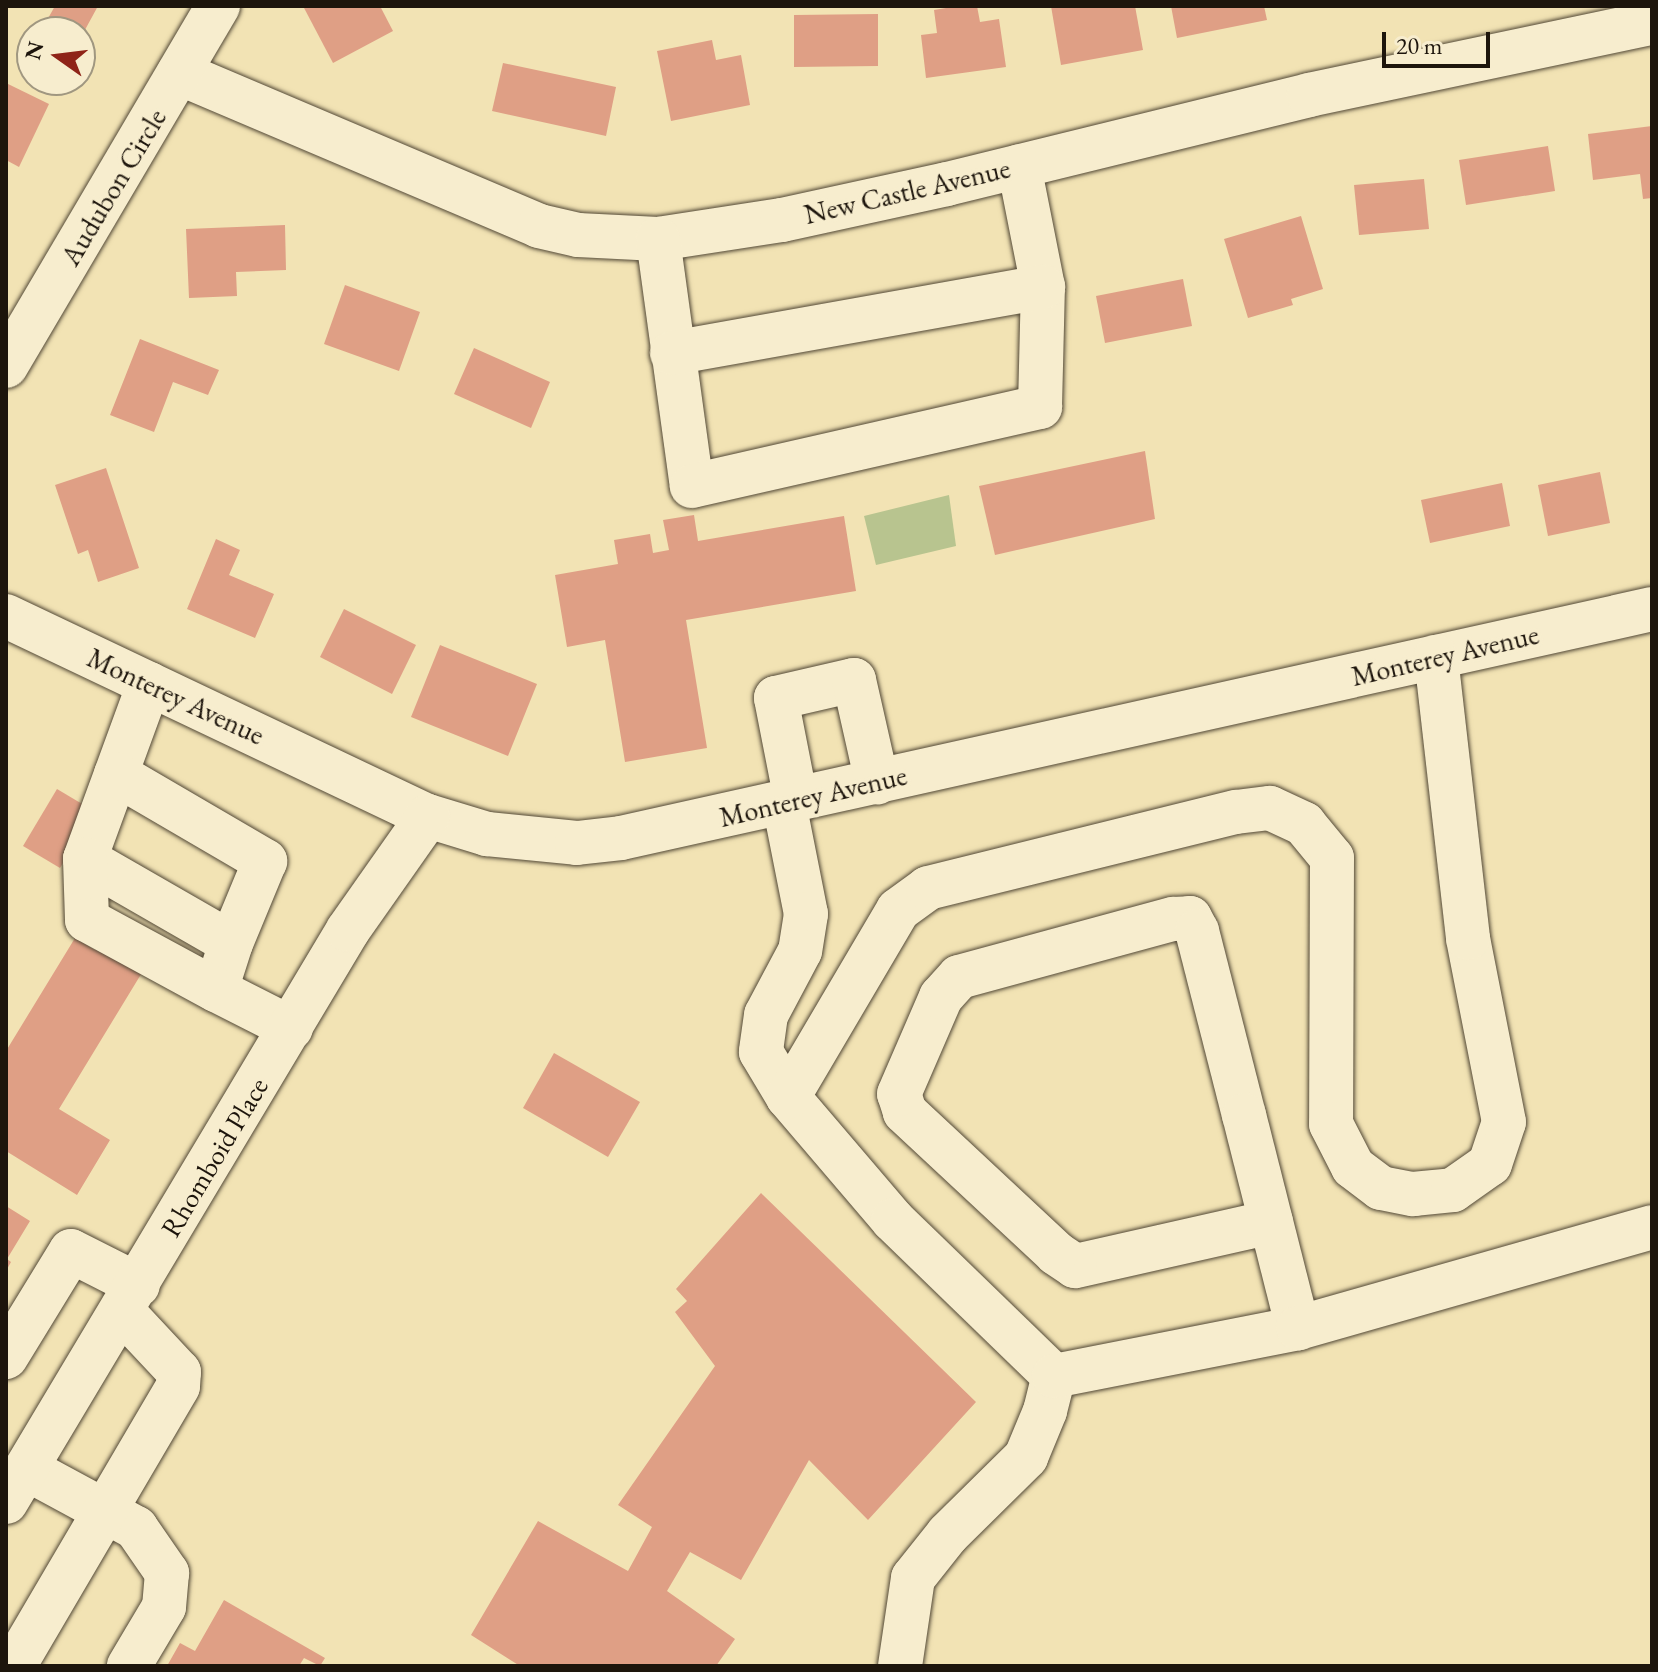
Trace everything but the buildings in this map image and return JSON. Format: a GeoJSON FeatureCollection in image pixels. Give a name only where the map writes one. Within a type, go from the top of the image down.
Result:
{"type":"FeatureCollection","features":[{"type":"Feature","properties":{"kind":"street","name":"Audubon Circle"},"geometry":{"type":"LineString","coordinates":[[6,366],[218,6]]}},
{"type":"Feature","properties":{"kind":"street","name":"New Castle Avenue"},"geometry":{"type":"LineString","coordinates":[[179,73],[539,226],[578,235],[658,239],[782,220],[1309,95],[1652,23]]}},
{"type":"Feature","properties":{"kind":"street"},"geometry":{"type":"LineString","coordinates":[[658,239],[692,486],[1040,407],[1043,287],[1019,166]]}},
{"type":"Feature","properties":{"kind":"street"},"geometry":{"type":"LineString","coordinates":[[672,353],[1043,287]]}},
{"type":"Feature","properties":{"kind":"street","name":"Monterey Avenue"},"geometry":{"type":"LineString","coordinates":[[6,616],[428,816],[487,834],[532,841],[577,843],[621,838],[1652,609]]}},
{"type":"Feature","properties":{"kind":"street"},"geometry":{"type":"LineString","coordinates":[[788,1097],[898,910],[928,888],[1236,812],[1270,808],[1304,824],[1332,858],[1331,1124],[1353,1167],[1381,1188],[1413,1194],[1453,1190],[1490,1164],[1504,1122],[1468,938],[1436,657]]}},
{"type":"Feature","properties":{"kind":"street"},"geometry":{"type":"LineString","coordinates":[[877,782],[854,680],[776,698],[806,914],[800,951],[766,1015],[761,1052],[788,1097],[893,1220],[1054,1376]]}},
{"type":"Feature","properties":{"kind":"street"},"geometry":{"type":"LineString","coordinates":[[149,684],[85,859],[87,920],[291,1028]]}},
{"type":"Feature","properties":{"kind":"street"},"geometry":{"type":"LineString","coordinates":[[116,774],[265,861],[231,943],[216,990]]}},
{"type":"Feature","properties":{"kind":"street","name":"Rhomboid Place"},"geometry":{"type":"LineString","coordinates":[[16,1486],[348,930],[428,816]]}},
{"type":"Feature","properties":{"kind":"street"},"geometry":{"type":"LineString","coordinates":[[85,859],[231,943]]}},
{"type":"Feature","properties":{"kind":"street"},"geometry":{"type":"LineString","coordinates":[[1271,1222],[1075,1266],[1056,1253],[905,1112],[899,1094],[941,997],[959,977],[1173,919],[1190,918],[1197,931],[1298,1328]]}},
{"type":"Feature","properties":{"kind":"street"},"geometry":{"type":"LineString","coordinates":[[1054,1376],[1298,1328],[1652,1227]]}},
{"type":"Feature","properties":{"kind":"street"},"geometry":{"type":"LineString","coordinates":[[6,1357],[71,1251],[130,1298],[180,1377],[14,1666]]}},
{"type":"Feature","properties":{"kind":"street"},"geometry":{"type":"LineString","coordinates":[[900,1666],[913,1578],[948,1534],[1026,1457],[1045,1411],[1054,1376]]}},
{"type":"Feature","properties":{"kind":"street"},"geometry":{"type":"LineString","coordinates":[[16,1486],[103,1512],[136,1528],[167,1573],[164,1607],[129,1666]]}},
{"type":"Feature","properties":{"kind":"green space"},"geometry":{"type":"Polygon","coordinates":[[[949,495],[956,546],[876,565],[864,516],[949,495]]]}}]}
